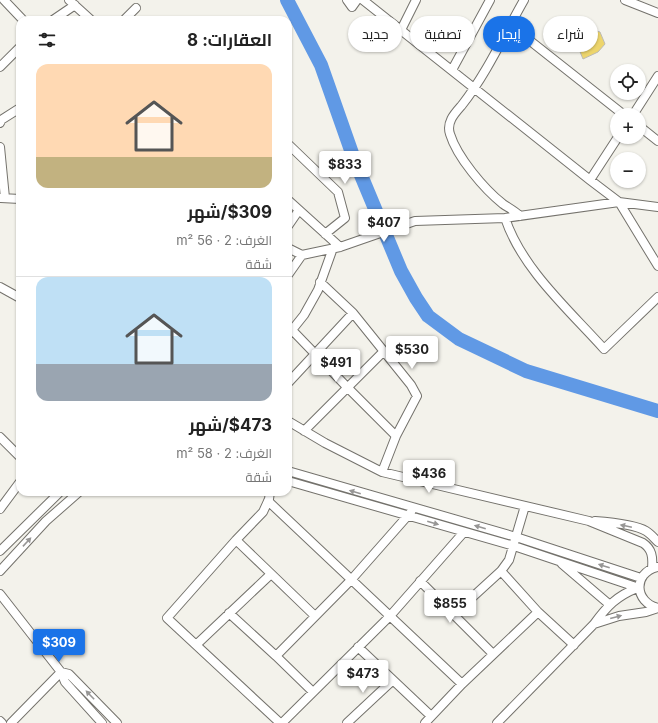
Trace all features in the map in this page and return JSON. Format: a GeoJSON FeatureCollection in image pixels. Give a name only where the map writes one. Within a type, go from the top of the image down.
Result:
{"type":"FeatureCollection","features":[{"type":"Feature","properties":{"kind":"street"},"geometry":{"type":"LineString","coordinates":[[4,0],[20,16]]}},
{"type":"Feature","properties":{"kind":"street"},"geometry":{"type":"LineString","coordinates":[[347,0],[352,7],[357,0]]}},
{"type":"Feature","properties":{"kind":"street"},"geometry":{"type":"LineString","coordinates":[[363,0],[383,16]]}},
{"type":"Feature","properties":{"kind":"street"},"geometry":{"type":"LineString","coordinates":[[402,28],[416,0]]}},
{"type":"Feature","properties":{"kind":"street"},"geometry":{"type":"LineString","coordinates":[[452,70],[490,0]]}},
{"type":"Feature","properties":{"kind":"street"},"geometry":{"type":"LineString","coordinates":[[515,16],[524,0]]}},
{"type":"Feature","properties":{"kind":"street"},"geometry":{"type":"LineString","coordinates":[[625,0],[658,13]]}},
{"type":"Feature","properties":{"kind":"street"},"geometry":{"type":"LineString","coordinates":[[57,16],[72,3],[87,16]]}},
{"type":"Feature","properties":{"kind":"street"},"geometry":{"type":"LineString","coordinates":[[128,16],[136,8]]}},
{"type":"Feature","properties":{"kind":"street"},"geometry":{"type":"LineString","coordinates":[[402,31],[619,202],[658,266]]}},
{"type":"Feature","properties":{"kind":"street"},"geometry":{"type":"LineString","coordinates":[[535,45],[615,108]]}},
{"type":"Feature","properties":{"kind":"street"},"geometry":{"type":"LineString","coordinates":[[0,67],[16,51]]}},
{"type":"Feature","properties":{"kind":"street"},"geometry":{"type":"LineString","coordinates":[[495,52],[475,89],[450,120],[449,133],[461,158],[486,188],[503,204],[514,210],[520,216]]}},
{"type":"Feature","properties":{"kind":"street"},"geometry":{"type":"LineString","coordinates":[[637,108],[658,76]]}},
{"type":"Feature","properties":{"kind":"street"},"geometry":{"type":"LineString","coordinates":[[0,123],[16,111]]}},
{"type":"Feature","properties":{"kind":"street"},"geometry":{"type":"LineString","coordinates":[[646,132],[658,141]]}},
{"type":"Feature","properties":{"kind":"street"},"geometry":{"type":"LineString","coordinates":[[590,180],[613,144]]}},
{"type":"Feature","properties":{"kind":"street"},"geometry":{"type":"LineString","coordinates":[[0,147],[3,198],[16,199]]}},
{"type":"Feature","properties":{"kind":"street"},"geometry":{"type":"LineString","coordinates":[[292,148],[338,192],[345,218],[325,234]]}},
{"type":"Feature","properties":{"kind":"street"},"geometry":{"type":"LineString","coordinates":[[292,250],[302,255],[340,247],[415,221],[505,218],[619,202],[658,207]]}},
{"type":"Feature","properties":{"kind":"street"},"geometry":{"type":"LineString","coordinates":[[292,204],[340,247]]}},
{"type":"Feature","properties":{"kind":"street"},"geometry":{"type":"LineString","coordinates":[[292,220],[299,210]]}},
{"type":"Feature","properties":{"kind":"street"},"geometry":{"type":"LineString","coordinates":[[505,218],[517,247],[537,274],[604,348],[658,297]]}},
{"type":"Feature","properties":{"kind":"street"},"geometry":{"type":"LineString","coordinates":[[292,330],[304,315],[320,282],[340,247]]}},
{"type":"Feature","properties":{"kind":"street"},"geometry":{"type":"LineString","coordinates":[[292,269],[302,255]]}},
{"type":"Feature","properties":{"kind":"street"},"geometry":{"type":"LineString","coordinates":[[320,282],[353,313],[411,385],[416,396],[396,436],[382,472]]}},
{"type":"Feature","properties":{"kind":"street"},"geometry":{"type":"LineString","coordinates":[[0,288],[16,296]]}},
{"type":"Feature","properties":{"kind":"street"},"geometry":{"type":"LineString","coordinates":[[292,379],[353,313]]}},
{"type":"Feature","properties":{"kind":"street"},"geometry":{"type":"LineString","coordinates":[[292,334],[316,353],[347,387],[396,436]]}},
{"type":"Feature","properties":{"kind":"street"},"geometry":{"type":"LineString","coordinates":[[304,431],[384,351]]}},
{"type":"Feature","properties":{"kind":"street"},"geometry":{"type":"LineString","coordinates":[[292,424],[325,443],[382,472],[589,521],[643,543],[651,552],[655,567],[644,574],[638,588],[645,602],[658,608]]}},
{"type":"Feature","properties":{"kind":"street"},"geometry":{"type":"LineString","coordinates":[[0,437],[16,454]]}},
{"type":"Feature","properties":{"kind":"street"},"geometry":{"type":"LineString","coordinates":[[292,472],[516,537],[641,578]]}},
{"type":"Feature","properties":{"kind":"street"},"geometry":{"type":"LineString","coordinates":[[292,482],[514,546],[638,588]]}},
{"type":"Feature","properties":{"kind":"street"},"geometry":{"type":"LineString","coordinates":[[0,509],[16,487]]}},
{"type":"Feature","properties":{"kind":"street"},"geometry":{"type":"LineString","coordinates":[[0,551],[56,496]]}},
{"type":"Feature","properties":{"kind":"street"},"geometry":{"type":"LineString","coordinates":[[0,571],[46,521],[74,496]]}},
{"type":"Feature","properties":{"kind":"street"},"geometry":{"type":"LineString","coordinates":[[269,496],[263,512],[236,540],[167,618],[281,723],[390,616],[464,532]]}},
{"type":"Feature","properties":{"kind":"street"},"geometry":{"type":"LineString","coordinates":[[268,501],[462,684]]}},
{"type":"Feature","properties":{"kind":"street"},"geometry":{"type":"LineString","coordinates":[[454,614],[501,571],[510,560],[525,506]]}},
{"type":"Feature","properties":{"kind":"street"},"geometry":{"type":"LineString","coordinates":[[276,656],[351,580],[409,516],[414,508]]}},
{"type":"Feature","properties":{"kind":"street"},"geometry":{"type":"LineString","coordinates":[[589,521],[625,525],[645,530],[658,542]]}},
{"type":"Feature","properties":{"kind":"street"},"geometry":{"type":"LineString","coordinates":[[236,540],[315,616]]}},
{"type":"Feature","properties":{"kind":"street"},"geometry":{"type":"LineString","coordinates":[[558,561],[610,604]]}},
{"type":"Feature","properties":{"kind":"street"},"geometry":{"type":"LineString","coordinates":[[501,571],[538,612],[574,645]]}},
{"type":"Feature","properties":{"kind":"street"},"geometry":{"type":"LineString","coordinates":[[196,645],[271,574]]}},
{"type":"Feature","properties":{"kind":"street"},"geometry":{"type":"LineString","coordinates":[[420,581],[493,654]]}},
{"type":"Feature","properties":{"kind":"street"},"geometry":{"type":"LineString","coordinates":[[497,723],[594,624],[610,604],[626,593],[638,588]]}},
{"type":"Feature","properties":{"kind":"street"},"geometry":{"type":"LineString","coordinates":[[0,594],[61,672],[65,682],[102,723]]}},
{"type":"Feature","properties":{"kind":"street"},"geometry":{"type":"LineString","coordinates":[[594,624],[619,616],[646,612],[658,608]]}},
{"type":"Feature","properties":{"kind":"street"},"geometry":{"type":"LineString","coordinates":[[425,723],[462,684],[538,612]]}},
{"type":"Feature","properties":{"kind":"street"},"geometry":{"type":"LineString","coordinates":[[229,614],[276,656],[313,692]]}},
{"type":"Feature","properties":{"kind":"street"},"geometry":{"type":"LineString","coordinates":[[358,647],[431,716]]}},
{"type":"Feature","properties":{"kind":"street"},"geometry":{"type":"LineString","coordinates":[[11,723],[61,672]]}},
{"type":"Feature","properties":{"kind":"street"},"geometry":{"type":"LineString","coordinates":[[61,672],[70,674],[117,723]]}},
{"type":"Feature","properties":{"kind":"street"},"geometry":{"type":"LineString","coordinates":[[352,721],[393,680]]}},
{"type":"Feature","properties":{"kind":"building"},"geometry":{"type":"Polygon","coordinates":[[[598,31],[600,32],[605,44],[598,52],[598,31]]]}},
{"type":"Feature","properties":{"kind":"building"},"geometry":{"type":"Polygon","coordinates":[[[580,52],[598,52],[583,59],[580,52]]]}},
{"type":"Feature","properties":{"kind":"waterway"},"geometry":{"type":"LineString","coordinates":[[287,0],[321,65],[353,156],[401,271],[428,316],[459,339],[526,371],[658,411]]}}]}
